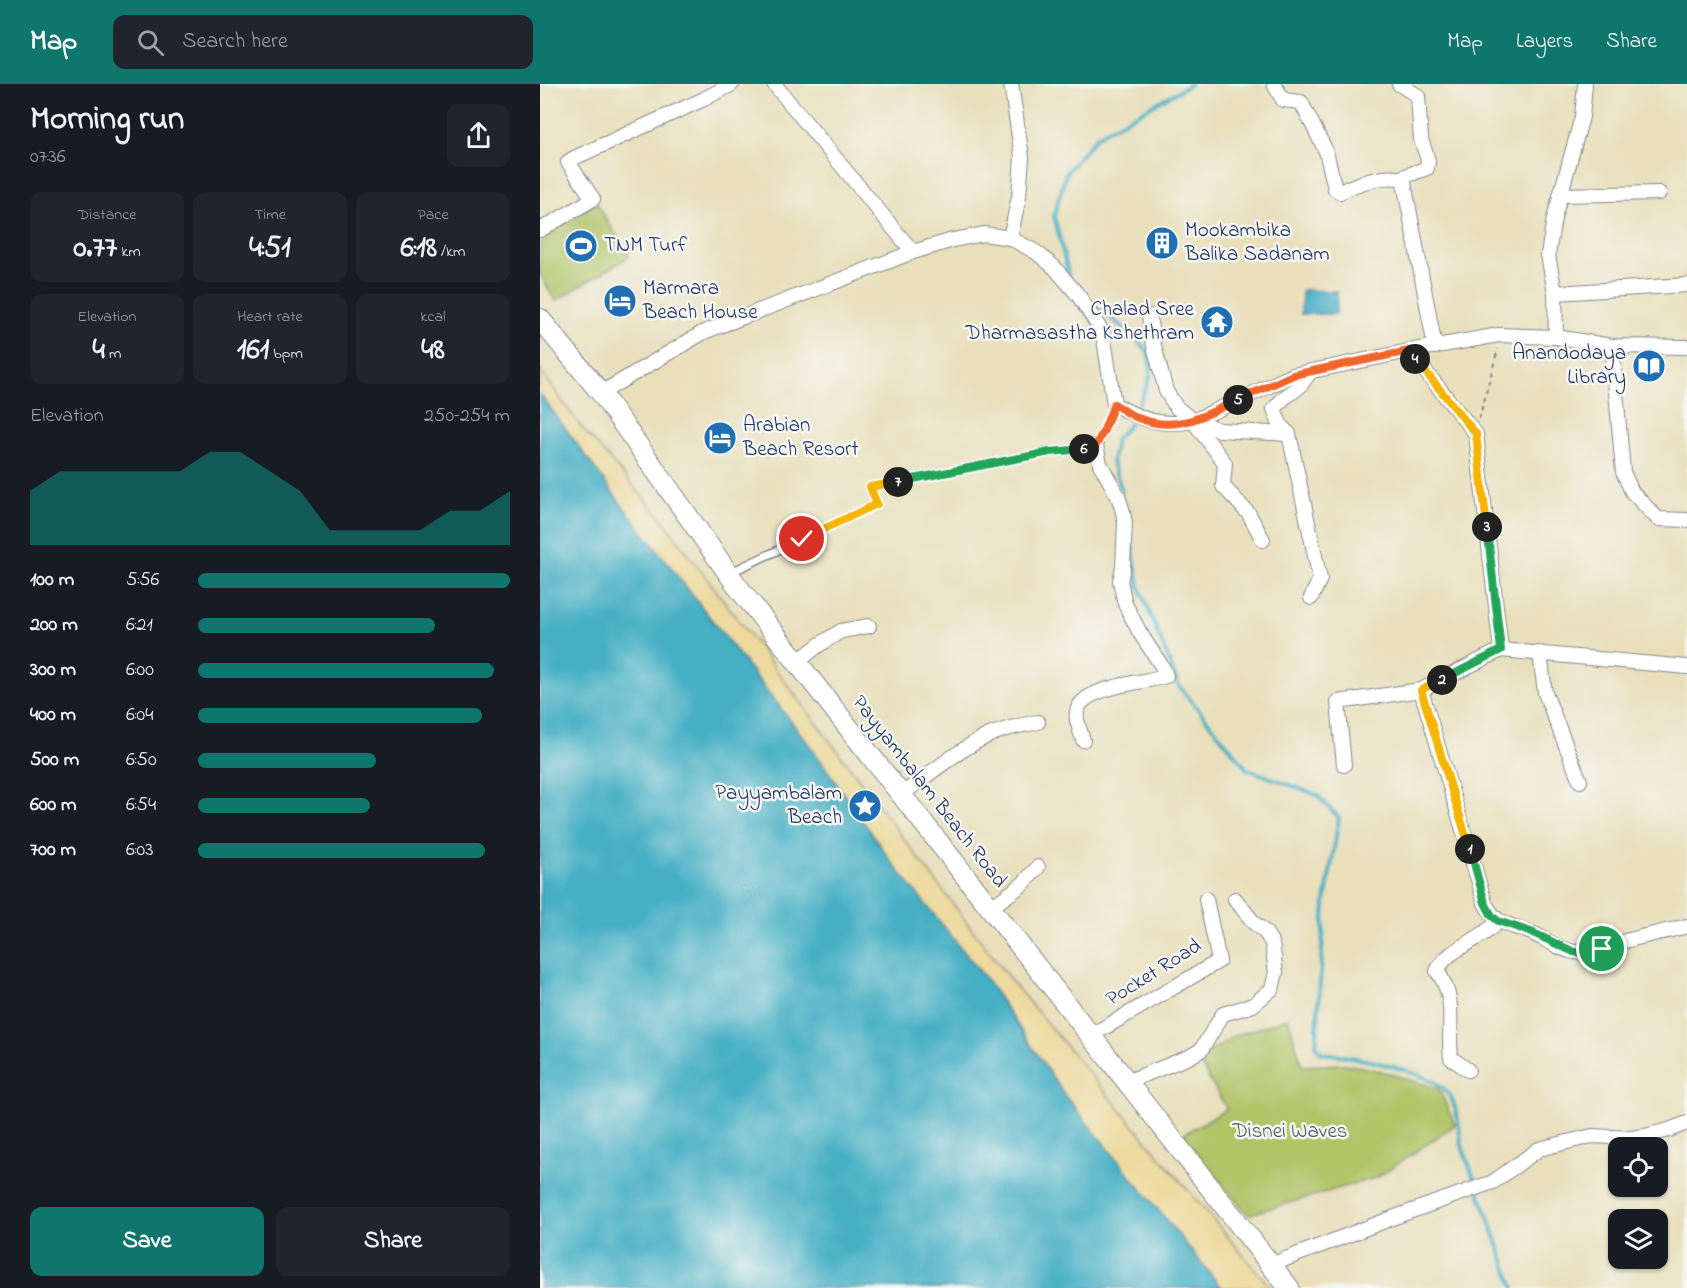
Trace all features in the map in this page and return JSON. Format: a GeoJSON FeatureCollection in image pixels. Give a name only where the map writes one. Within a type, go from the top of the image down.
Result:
{"type":"FeatureCollection","features":[{"type":"Feature","properties":{"kind":"main road","name":"Payyambalam Beach Road"},"geometry":{"type":"LineString","coordinates":[[540,320],[602,393],[728,574],[1289,1288]]}},
{"type":"Feature","properties":{"kind":"street"},"geometry":{"type":"LineString","coordinates":[[540,230],[593,199],[568,162],[732,84]]}},
{"type":"Feature","properties":{"kind":"street"},"geometry":{"type":"LineString","coordinates":[[774,84],[913,252]]}},
{"type":"Feature","properties":{"kind":"street"},"geometry":{"type":"LineString","coordinates":[[1010,238],[1019,197],[1022,157],[1011,84]]}},
{"type":"Feature","properties":{"kind":"street"},"geometry":{"type":"LineString","coordinates":[[1274,84],[1283,100],[1301,102],[1326,151],[1335,189],[1340,192],[1385,177],[1403,179]]}},
{"type":"Feature","properties":{"kind":"street"},"geometry":{"type":"LineString","coordinates":[[1399,84],[1418,96],[1421,139],[1428,160],[1426,168],[1402,177],[1435,347]]}},
{"type":"Feature","properties":{"kind":"street"},"geometry":{"type":"LineString","coordinates":[[1556,337],[1555,293],[1548,255],[1554,218],[1582,117],[1585,84]]}},
{"type":"Feature","properties":{"kind":"street"},"geometry":{"type":"LineString","coordinates":[[1560,195],[1659,193]]}},
{"type":"Feature","properties":{"kind":"street"},"geometry":{"type":"LineString","coordinates":[[602,393],[704,332],[913,252],[953,240],[984,234],[1010,238],[1036,252],[1054,267],[1078,295],[1103,333],[1114,404],[1138,418],[1154,422],[1176,424],[1193,421],[1293,375],[1499,335],[1556,337],[1612,346],[1643,348],[1687,347]]}},
{"type":"Feature","properties":{"kind":"street"},"geometry":{"type":"LineString","coordinates":[[1555,293],[1687,285]]}},
{"type":"Feature","properties":{"kind":"street"},"geometry":{"type":"LineString","coordinates":[[1149,316],[1153,342],[1166,391],[1176,407],[1193,421],[1225,463],[1223,486],[1249,514],[1263,540]]}},
{"type":"Feature","properties":{"kind":"street"},"geometry":{"type":"LineString","coordinates":[[1612,346],[1623,472],[1632,492],[1658,519],[1687,520]]}},
{"type":"Feature","properties":{"kind":"street"},"geometry":{"type":"LineString","coordinates":[[1409,351],[1476,434],[1501,650]]}},
{"type":"Feature","properties":{"kind":"street"},"geometry":{"type":"LineString","coordinates":[[1311,371],[1299,387],[1284,398],[1274,410],[1281,426],[1289,434],[1320,579],[1311,598]]}},
{"type":"Feature","properties":{"kind":"street"},"geometry":{"type":"LineString","coordinates":[[1193,421],[1220,430],[1289,434]]}},
{"type":"Feature","properties":{"kind":"street"},"geometry":{"type":"LineString","coordinates":[[1083,740],[1076,716],[1079,706],[1089,697],[1126,684],[1166,676],[1125,603],[1120,581],[1125,523],[1123,512],[1118,496],[1100,464],[1096,445]]}},
{"type":"Feature","properties":{"kind":"street"},"geometry":{"type":"LineString","coordinates":[[797,662],[841,632],[868,626]]}},
{"type":"Feature","properties":{"kind":"street"},"geometry":{"type":"LineString","coordinates":[[1344,765],[1338,702],[1421,690],[1501,650],[1687,667]]}},
{"type":"Feature","properties":{"kind":"street"},"geometry":{"type":"LineString","coordinates":[[1540,653],[1545,693],[1580,781]]}},
{"type":"Feature","properties":{"kind":"street"},"geometry":{"type":"LineString","coordinates":[[1421,690],[1485,903],[1492,916],[1498,921],[1531,932],[1564,949],[1583,953],[1687,926]]}},
{"type":"Feature","properties":{"kind":"street"},"geometry":{"type":"LineString","coordinates":[[901,795],[981,739],[1007,728],[1038,722]]}},
{"type":"Feature","properties":{"kind":"street"},"geometry":{"type":"LineString","coordinates":[[990,908],[1012,893],[1038,867]]}},
{"type":"Feature","properties":{"kind":"street"},"geometry":{"type":"LineString","coordinates":[[1126,1082],[1201,1050],[1223,1014],[1253,1005],[1272,989],[1276,973],[1272,943],[1235,898]]}},
{"type":"Feature","properties":{"kind":"street","name":"Pocket Road"},"geometry":{"type":"LineString","coordinates":[[1090,1036],[1219,961],[1206,899]]}},
{"type":"Feature","properties":{"kind":"street"},"geometry":{"type":"LineString","coordinates":[[1468,1070],[1451,1058],[1448,1036],[1451,1013],[1448,989],[1437,971],[1441,961],[1490,931],[1498,921]]}},
{"type":"Feature","properties":{"kind":"street"},"geometry":{"type":"LineString","coordinates":[[1270,1265],[1493,1182],[1539,1149],[1592,1136],[1631,1138],[1645,1136],[1687,1123]]}},
{"type":"Feature","properties":{"kind":"lane"},"geometry":{"type":"LineString","coordinates":[[728,574],[877,504],[870,487],[1096,445],[1114,404]]}},
{"type":"Feature","properties":{"kind":"path"},"geometry":{"type":"LineString","coordinates":[[1476,434],[1499,347],[1513,335]]}},
{"type":"Feature","properties":{"kind":"green space","name":"TNM Turf"},"geometry":{"type":"Polygon","coordinates":[[[597,203],[629,257],[555,301],[540,274],[540,236],[597,203]]]}},
{"type":"Feature","properties":{"kind":"green space","name":"Disnei Waves"},"geometry":{"type":"Polygon","coordinates":[[[1288,1018],[1302,1066],[1345,1064],[1382,1071],[1439,1089],[1455,1125],[1378,1177],[1248,1215],[1182,1135],[1227,1109],[1197,1059],[1235,1036],[1288,1018]]]}},
{"type":"Feature","properties":{"kind":"sand","name":"Payyambalam Beach"},"geometry":{"type":"Polygon","coordinates":[[[540,370],[581,427],[659,515],[1012,982],[1271,1288],[1222,1288],[1066,1097],[987,980],[893,864],[811,747],[619,501],[540,394],[540,370]]]}},
{"type":"Feature","properties":{"kind":"water"},"geometry":{"type":"Polygon","coordinates":[[[1302,290],[1337,291],[1336,314],[1301,314],[1302,290]]]}},
{"type":"Feature","properties":{"kind":"water"},"geometry":{"type":"Polygon","coordinates":[[[540,394],[619,501],[811,747],[893,864],[987,980],[1066,1097],[1222,1288],[540,1288],[540,394]]]}},
{"type":"Feature","properties":{"kind":"waterway"},"geometry":{"type":"LineString","coordinates":[[1069,276],[1054,216],[1066,173],[1097,136],[1191,84]]}},
{"type":"Feature","properties":{"kind":"waterway"},"geometry":{"type":"LineString","coordinates":[[1091,304],[1124,328],[1147,350],[1151,367],[1150,377],[1139,404]]}},
{"type":"Feature","properties":{"kind":"waterway"},"geometry":{"type":"LineString","coordinates":[[1122,491],[1112,462],[1116,439],[1130,424]]}},
{"type":"Feature","properties":{"kind":"waterway"},"geometry":{"type":"LineString","coordinates":[[1130,534],[1139,586],[1179,686],[1247,769],[1317,795],[1339,818],[1325,902],[1316,1047],[1322,1053],[1372,1061],[1411,1072],[1442,1087],[1450,1096],[1457,1114],[1462,1146],[1514,1288]]}},
{"type":"Feature","properties":{"kind":"place","name":"Mookambika Balika Sadanam"},"geometry":{"type":"Point","coordinates":[1162,243]}},
{"type":"Feature","properties":{"kind":"place","name":"TNM Turf"},"geometry":{"type":"Point","coordinates":[581,246]}},
{"type":"Feature","properties":{"kind":"place","name":"Marmara Beach House"},"geometry":{"type":"Point","coordinates":[620,301]}},
{"type":"Feature","properties":{"kind":"place","name":"Chalad Sree Dharmasastha Kshethram"},"geometry":{"type":"Point","coordinates":[1217,322]}},
{"type":"Feature","properties":{"kind":"place","name":"Anandodaya Library"},"geometry":{"type":"Point","coordinates":[1649,366]}},
{"type":"Feature","properties":{"kind":"place","name":"Arabian Beach Resort"},"geometry":{"type":"Point","coordinates":[720,438]}},
{"type":"Feature","properties":{"kind":"place","name":"Payyambalam Beach"},"geometry":{"type":"Point","coordinates":[865,806]}},
{"type":"Feature","properties":{"kind":"route"},"geometry":{"type":"LineString","coordinates":[[802,539],[877,504],[870,487],[1096,445],[1114,404],[1138,418],[1154,422],[1176,424],[1193,421],[1293,375],[1409,351],[1476,434],[1501,650],[1421,690],[1485,903],[1492,916],[1498,921],[1531,932],[1564,949],[1583,953],[1602,949]]}}]}
